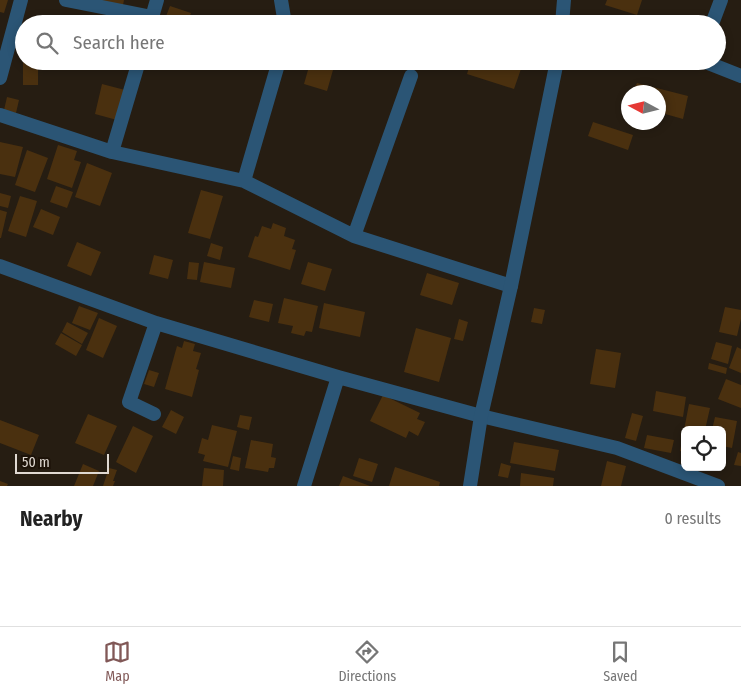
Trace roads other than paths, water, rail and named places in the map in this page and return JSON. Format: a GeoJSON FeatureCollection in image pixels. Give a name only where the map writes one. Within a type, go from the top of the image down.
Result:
{"type":"FeatureCollection","features":[{"type":"Feature","properties":{"kind":"street"},"geometry":{"type":"LineString","coordinates":[[17,15],[21,0]]}},
{"type":"Feature","properties":{"kind":"street"},"geometry":{"type":"LineString","coordinates":[[66,0],[130,15]]}},
{"type":"Feature","properties":{"kind":"street"},"geometry":{"type":"LineString","coordinates":[[152,15],[157,0]]}},
{"type":"Feature","properties":{"kind":"street"},"geometry":{"type":"LineString","coordinates":[[281,0],[284,15]]}},
{"type":"Feature","properties":{"kind":"street"},"geometry":{"type":"LineString","coordinates":[[563,15],[564,0]]}},
{"type":"Feature","properties":{"kind":"street"},"geometry":{"type":"LineString","coordinates":[[715,15],[721,0]]}},
{"type":"Feature","properties":{"kind":"street"},"geometry":{"type":"LineString","coordinates":[[0,78],[15,22]]}},
{"type":"Feature","properties":{"kind":"street"},"geometry":{"type":"LineString","coordinates":[[112,152],[136,70]]}},
{"type":"Feature","properties":{"kind":"street"},"geometry":{"type":"LineString","coordinates":[[244,181],[276,70]]}},
{"type":"Feature","properties":{"kind":"street"},"geometry":{"type":"LineString","coordinates":[[470,486],[481,416],[555,70]]}},
{"type":"Feature","properties":{"kind":"street"},"geometry":{"type":"LineString","coordinates":[[725,70],[741,76]]}},
{"type":"Feature","properties":{"kind":"street"},"geometry":{"type":"LineString","coordinates":[[354,236],[411,76]]}},
{"type":"Feature","properties":{"kind":"street"},"geometry":{"type":"LineString","coordinates":[[0,115],[112,152],[244,181],[354,236],[510,286]]}},
{"type":"Feature","properties":{"kind":"street"},"geometry":{"type":"LineString","coordinates":[[0,266],[156,323],[481,416],[617,448],[703,484],[718,486]]}},
{"type":"Feature","properties":{"kind":"street"},"geometry":{"type":"LineString","coordinates":[[154,414],[129,402],[156,323]]}},
{"type":"Feature","properties":{"kind":"street"},"geometry":{"type":"LineString","coordinates":[[304,486],[338,376]]}}]}
